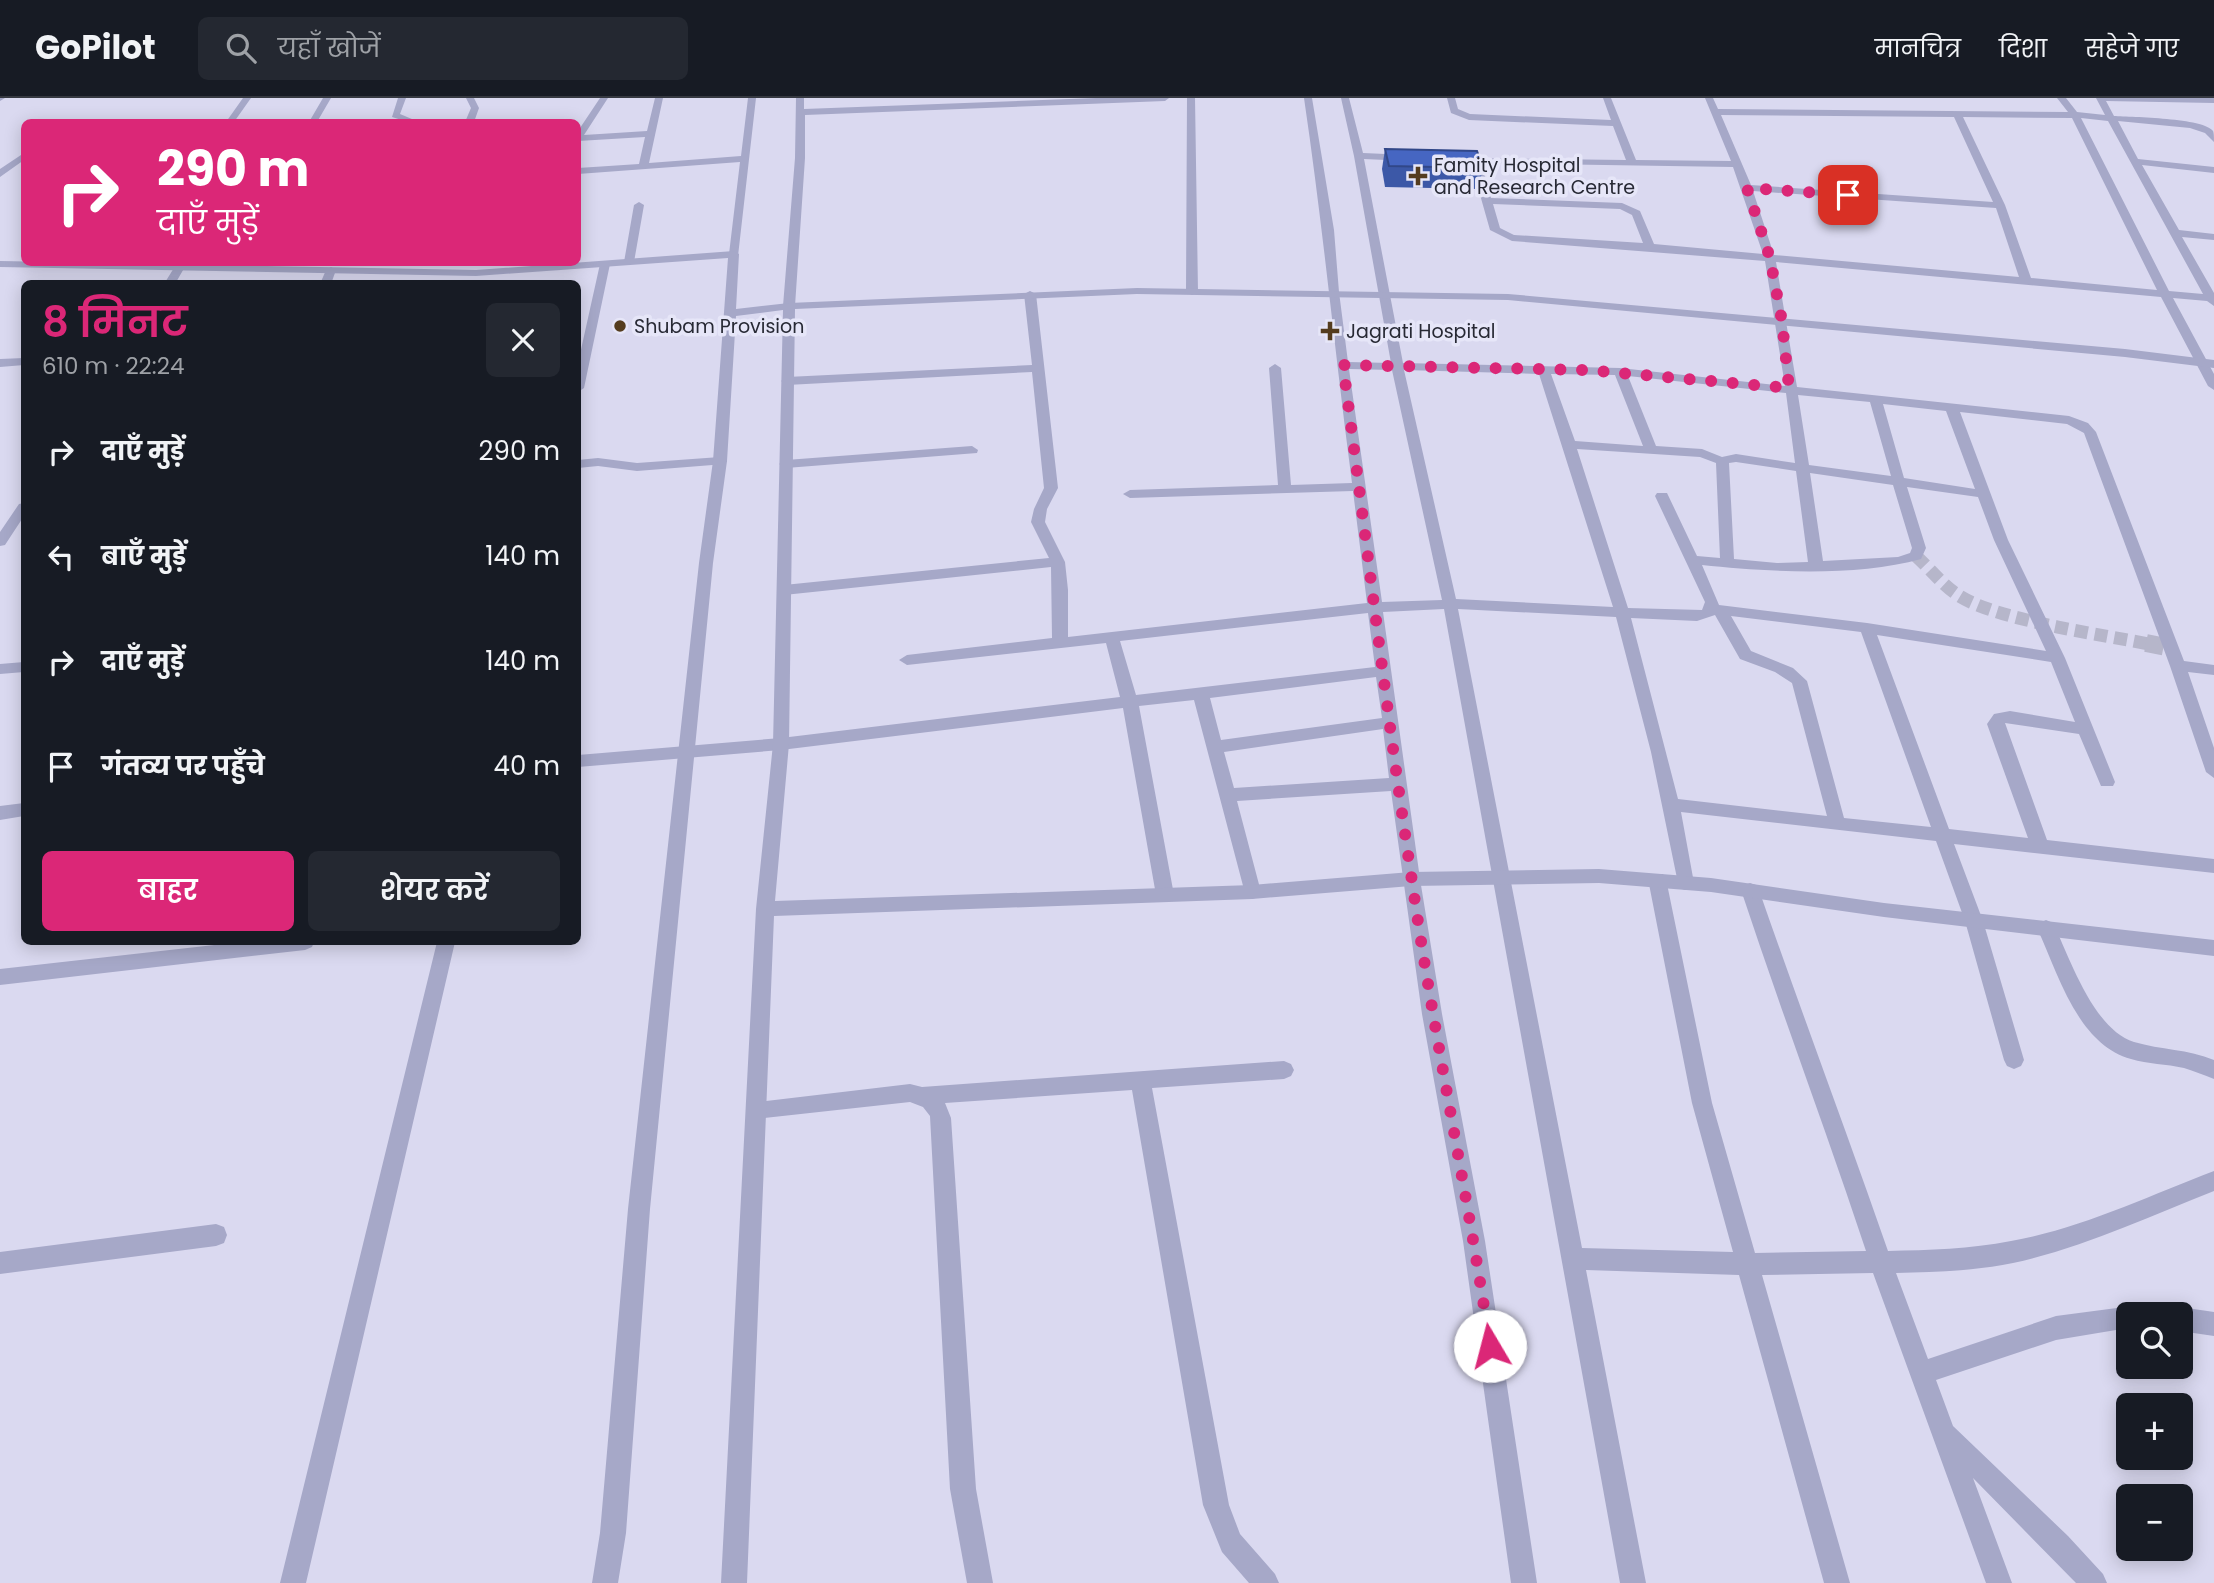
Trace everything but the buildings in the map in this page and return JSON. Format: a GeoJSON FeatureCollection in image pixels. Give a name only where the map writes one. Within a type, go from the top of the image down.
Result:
{"type":"FeatureCollection","features":[{"type":"Feature","properties":{"kind":"street"},"geometry":{"type":"LineString","coordinates":[[232,119],[247,98]]}},
{"type":"Feature","properties":{"kind":"street"},"geometry":{"type":"LineString","coordinates":[[315,119],[327,98]]}},
{"type":"Feature","properties":{"kind":"street"},"geometry":{"type":"LineString","coordinates":[[402,98],[395,115],[406,119]]}},
{"type":"Feature","properties":{"kind":"street"},"geometry":{"type":"LineString","coordinates":[[470,98],[475,108],[471,119]]}},
{"type":"Feature","properties":{"kind":"street"},"geometry":{"type":"LineString","coordinates":[[581,133],[604,98]]}},
{"type":"Feature","properties":{"kind":"street"},"geometry":{"type":"LineString","coordinates":[[643,167],[659,98]]}},
{"type":"Feature","properties":{"kind":"street"},"geometry":{"type":"LineString","coordinates":[[605,1583],[613,1533],[639,1209],[688,751],[705,563],[720,461],[734,254],[752,98]]}},
{"type":"Feature","properties":{"kind":"street"},"geometry":{"type":"LineString","coordinates":[[734,1583],[765,909],[781,744],[789,306],[800,158],[800,98]]}},
{"type":"Feature","properties":{"kind":"street"},"geometry":{"type":"LineString","coordinates":[[880,98],[881,109]]}},
{"type":"Feature","properties":{"kind":"street"},"geometry":{"type":"LineString","coordinates":[[800,112],[1008,101],[1165,98]]}},
{"type":"Feature","properties":{"kind":"street"},"geometry":{"type":"LineString","coordinates":[[1191,98],[1192,292]]}},
{"type":"Feature","properties":{"kind":"street"},"geometry":{"type":"LineString","coordinates":[[1308,98],[1329,230],[1333,292],[1411,879],[1432,1014],[1474,1241],[1524,1583]]}},
{"type":"Feature","properties":{"kind":"street"},"geometry":{"type":"LineString","coordinates":[[1345,98],[1359,156],[1397,365],[1450,604],[1633,1583]]}},
{"type":"Feature","properties":{"kind":"street"},"geometry":{"type":"LineString","coordinates":[[1451,98],[1454,111],[1469,117],[1615,123]]}},
{"type":"Feature","properties":{"kind":"street"},"geometry":{"type":"LineString","coordinates":[[1606,98],[1632,162]]}},
{"type":"Feature","properties":{"kind":"street"},"geometry":{"type":"LineString","coordinates":[[1709,98],[1747,188],[1770,258],[1782,321],[1789,388],[1816,565]]}},
{"type":"Feature","properties":{"kind":"street"},"geometry":{"type":"LineString","coordinates":[[2061,98],[2075,115],[2131,231],[2208,363],[2214,386]]}},
{"type":"Feature","properties":{"kind":"street"},"geometry":{"type":"LineString","coordinates":[[2100,98],[2214,100]]}},
{"type":"Feature","properties":{"kind":"street"},"geometry":{"type":"LineString","coordinates":[[2100,98],[2212,301]]}},
{"type":"Feature","properties":{"kind":"street"},"geometry":{"type":"LineString","coordinates":[[1980,106],[1991,113]]}},
{"type":"Feature","properties":{"kind":"street"},"geometry":{"type":"LineString","coordinates":[[1715,112],[1792,108],[2075,115],[2201,127],[2214,139]]}},
{"type":"Feature","properties":{"kind":"street"},"geometry":{"type":"LineString","coordinates":[[1956,112],[2000,205],[2026,281]]}},
{"type":"Feature","properties":{"kind":"street"},"geometry":{"type":"LineString","coordinates":[[581,138],[651,135]]}},
{"type":"Feature","properties":{"kind":"street"},"geometry":{"type":"LineString","coordinates":[[1359,156],[1423,158]]}},
{"type":"Feature","properties":{"kind":"street"},"geometry":{"type":"LineString","coordinates":[[0,174],[5,167],[21,158]]}},
{"type":"Feature","properties":{"kind":"street"},"geometry":{"type":"LineString","coordinates":[[581,171],[744,159]]}},
{"type":"Feature","properties":{"kind":"street"},"geometry":{"type":"LineString","coordinates":[[1449,159],[1737,164]]}},
{"type":"Feature","properties":{"kind":"street"},"geometry":{"type":"LineString","coordinates":[[1475,160],[1495,230],[1512,238],[1650,247],[1855,268],[2026,281],[2212,301]]}},
{"type":"Feature","properties":{"kind":"street"},"geometry":{"type":"LineString","coordinates":[[2135,161],[2214,170]]}},
{"type":"Feature","properties":{"kind":"street"},"geometry":{"type":"LineString","coordinates":[[1747,188],[2000,205]]}},
{"type":"Feature","properties":{"kind":"street"},"geometry":{"type":"LineString","coordinates":[[1487,201],[1631,209],[1636,213],[1650,247]]}},
{"type":"Feature","properties":{"kind":"street"},"geometry":{"type":"LineString","coordinates":[[629,262],[639,205]]}},
{"type":"Feature","properties":{"kind":"street"},"geometry":{"type":"LineString","coordinates":[[2175,233],[2214,237]]}},
{"type":"Feature","properties":{"kind":"street"},"geometry":{"type":"LineString","coordinates":[[280,266],[331,270],[499,273],[734,254]]}},
{"type":"Feature","properties":{"kind":"street"},"geometry":{"type":"LineString","coordinates":[[0,264],[21,263]]}},
{"type":"Feature","properties":{"kind":"street"},"geometry":{"type":"LineString","coordinates":[[581,374],[605,264]]}},
{"type":"Feature","properties":{"kind":"street"},"geometry":{"type":"LineString","coordinates":[[327,280],[331,270]]}},
{"type":"Feature","properties":{"kind":"street"},"geometry":{"type":"LineString","coordinates":[[730,313],[789,306],[1030,294],[1333,292],[1508,296],[2111,351],[2208,363]]}},
{"type":"Feature","properties":{"kind":"street"},"geometry":{"type":"LineString","coordinates":[[1030,294],[1051,488],[1047,502],[1038,513],[1037,526],[1058,562],[1060,641]]}},
{"type":"Feature","properties":{"kind":"street"},"geometry":{"type":"LineString","coordinates":[[581,330],[591,329]]}},
{"type":"Feature","properties":{"kind":"street"},"geometry":{"type":"LineString","coordinates":[[0,363],[21,362]]}},
{"type":"Feature","properties":{"kind":"street"},"geometry":{"type":"LineString","coordinates":[[1343,365],[1620,372],[1951,406],[2069,420],[2084,426],[2090,432],[2178,666],[2214,772]]}},
{"type":"Feature","properties":{"kind":"street"},"geometry":{"type":"LineString","coordinates":[[787,381],[1038,368]]}},
{"type":"Feature","properties":{"kind":"street"},"geometry":{"type":"LineString","coordinates":[[1275,368],[1285,489]]}},
{"type":"Feature","properties":{"kind":"street"},"geometry":{"type":"LineString","coordinates":[[1543,368],[1623,611],[1672,805],[1685,883]]}},
{"type":"Feature","properties":{"kind":"street"},"geometry":{"type":"LineString","coordinates":[[1620,372],[1650,448]]}},
{"type":"Feature","properties":{"kind":"street"},"geometry":{"type":"LineString","coordinates":[[1692,560],[1777,568],[1898,561],[1916,556],[1919,548],[1877,410],[1876,398]]}},
{"type":"Feature","properties":{"kind":"street"},"geometry":{"type":"LineString","coordinates":[[1951,406],[2001,540],[2057,658],[2107,782]]}},
{"type":"Feature","properties":{"kind":"street"},"geometry":{"type":"LineString","coordinates":[[1570,445],[1702,453],[1721,461],[1736,458],[1984,494]]}},
{"type":"Feature","properties":{"kind":"street"},"geometry":{"type":"LineString","coordinates":[[786,464],[972,450]]}},
{"type":"Feature","properties":{"kind":"street"},"geometry":{"type":"LineString","coordinates":[[581,464],[598,462],[637,467],[720,461]]}},
{"type":"Feature","properties":{"kind":"street"},"geometry":{"type":"LineString","coordinates":[[1721,461],[1724,467],[1727,565]]}},
{"type":"Feature","properties":{"kind":"street"},"geometry":{"type":"LineString","coordinates":[[1130,494],[1359,487]]}},
{"type":"Feature","properties":{"kind":"street"},"geometry":{"type":"LineString","coordinates":[[1662,496],[1716,609],[1745,655],[1782,668],[1799,681],[1837,822]]}},
{"type":"Feature","properties":{"kind":"street"},"geometry":{"type":"LineString","coordinates":[[0,542],[21,513]]}},
{"type":"Feature","properties":{"kind":"street"},"geometry":{"type":"LineString","coordinates":[[784,590],[1058,562]]}},
{"type":"Feature","properties":{"kind":"street"},"geometry":{"type":"LineString","coordinates":[[907,660],[1376,607],[1450,604],[1697,616],[1716,609],[1867,628],[2057,658]]}},
{"type":"Feature","properties":{"kind":"street"},"geometry":{"type":"LineString","coordinates":[[1867,628],[1974,921],[2014,1060]]}},
{"type":"Feature","properties":{"kind":"street"},"geometry":{"type":"LineString","coordinates":[[1111,635],[1130,703],[1165,895]]}},
{"type":"Feature","properties":{"kind":"street"},"geometry":{"type":"LineString","coordinates":[[2178,666],[2214,670]]}},
{"type":"Feature","properties":{"kind":"street"},"geometry":{"type":"LineString","coordinates":[[0,669],[21,667]]}},
{"type":"Feature","properties":{"kind":"street"},"geometry":{"type":"LineString","coordinates":[[581,761],[781,744],[1384,671]]}},
{"type":"Feature","properties":{"kind":"street"},"geometry":{"type":"LineString","coordinates":[[1201,695],[1252,892]]}},
{"type":"Feature","properties":{"kind":"street"},"geometry":{"type":"LineString","coordinates":[[2040,846],[1995,724],[2000,718],[2010,717],[2085,729]]}},
{"type":"Feature","properties":{"kind":"street"},"geometry":{"type":"LineString","coordinates":[[1215,747],[1391,722]]}},
{"type":"Feature","properties":{"kind":"street"},"geometry":{"type":"LineString","coordinates":[[1227,795],[1399,784]]}},
{"type":"Feature","properties":{"kind":"street"},"geometry":{"type":"LineString","coordinates":[[1672,805],[1941,833],[2214,866]]}},
{"type":"Feature","properties":{"kind":"street"},"geometry":{"type":"LineString","coordinates":[[0,813],[21,810]]}},
{"type":"Feature","properties":{"kind":"street"},"geometry":{"type":"LineString","coordinates":[[765,909],[1252,892],[1411,879],[1502,876],[1657,879],[1974,921],[2214,948]]}},
{"type":"Feature","properties":{"kind":"street"},"geometry":{"type":"LineString","coordinates":[[1657,879],[1702,1103],[1837,1583]]}},
{"type":"Feature","properties":{"kind":"street"},"geometry":{"type":"LineString","coordinates":[[1749,890],[1791,1011],[1823,1091],[1920,1373],[1999,1583]]}},
{"type":"Feature","properties":{"kind":"street"},"geometry":{"type":"LineString","coordinates":[[2046,928],[2094,1023],[2109,1039],[2129,1050],[2186,1058],[2214,1070]]}},
{"type":"Feature","properties":{"kind":"street"},"geometry":{"type":"LineString","coordinates":[[0,977],[279,945]]}},
{"type":"Feature","properties":{"kind":"street"},"geometry":{"type":"LineString","coordinates":[[293,1583],[445,945]]}},
{"type":"Feature","properties":{"kind":"street"},"geometry":{"type":"LineString","coordinates":[[756,1110],[910,1093],[924,1095],[1284,1070]]}},
{"type":"Feature","properties":{"kind":"street"},"geometry":{"type":"LineString","coordinates":[[1141,1081],[1216,1505],[1231,1543],[1266,1583]]}},
{"type":"Feature","properties":{"kind":"street"},"geometry":{"type":"LineString","coordinates":[[924,1095],[936,1104],[941,1118],[963,1489],[979,1583]]}},
{"type":"Feature","properties":{"kind":"street"},"geometry":{"type":"LineString","coordinates":[[1574,1259],[1747,1264],[1948,1261],[2013,1252],[2087,1230],[2214,1181]]}},
{"type":"Feature","properties":{"kind":"street"},"geometry":{"type":"LineString","coordinates":[[0,1263],[216,1235]]}},
{"type":"Feature","properties":{"kind":"street"},"geometry":{"type":"LineString","coordinates":[[1920,1373],[2056,1328],[2116,1318]]}},
{"type":"Feature","properties":{"kind":"street"},"geometry":{"type":"LineString","coordinates":[[2193,1322],[2214,1324]]}},
{"type":"Feature","properties":{"kind":"street"},"geometry":{"type":"LineString","coordinates":[[1942,1432],[2059,1545],[2094,1583]]}},
{"type":"Feature","properties":{"kind":"tunnel"},"geometry":{"type":"LineString","coordinates":[[1916,556],[1955,593],[1972,603],[2021,619],[2154,645]]}},
{"type":"Feature","properties":{"kind":"tunnel"},"geometry":{"type":"LineString","coordinates":[[2146,643],[2171,648]]}},
{"type":"Feature","properties":{"kind":"place","name":"Famity Hospital and Research Centre"},"geometry":{"type":"Point","coordinates":[1418,176]}},
{"type":"Feature","properties":{"kind":"place","name":"Shubam Provision"},"geometry":{"type":"Point","coordinates":[620,326]}},
{"type":"Feature","properties":{"kind":"place","name":"Jagrati Hospital"},"geometry":{"type":"Point","coordinates":[1330,331]}},
{"type":"Feature","properties":{"kind":"route"},"geometry":{"type":"LineString","coordinates":[[1490,1346],[1411,879],[1343,365],[1587,370],[1789,388],[1782,321],[1770,258],[1747,188],[1848,195]]}}]}
